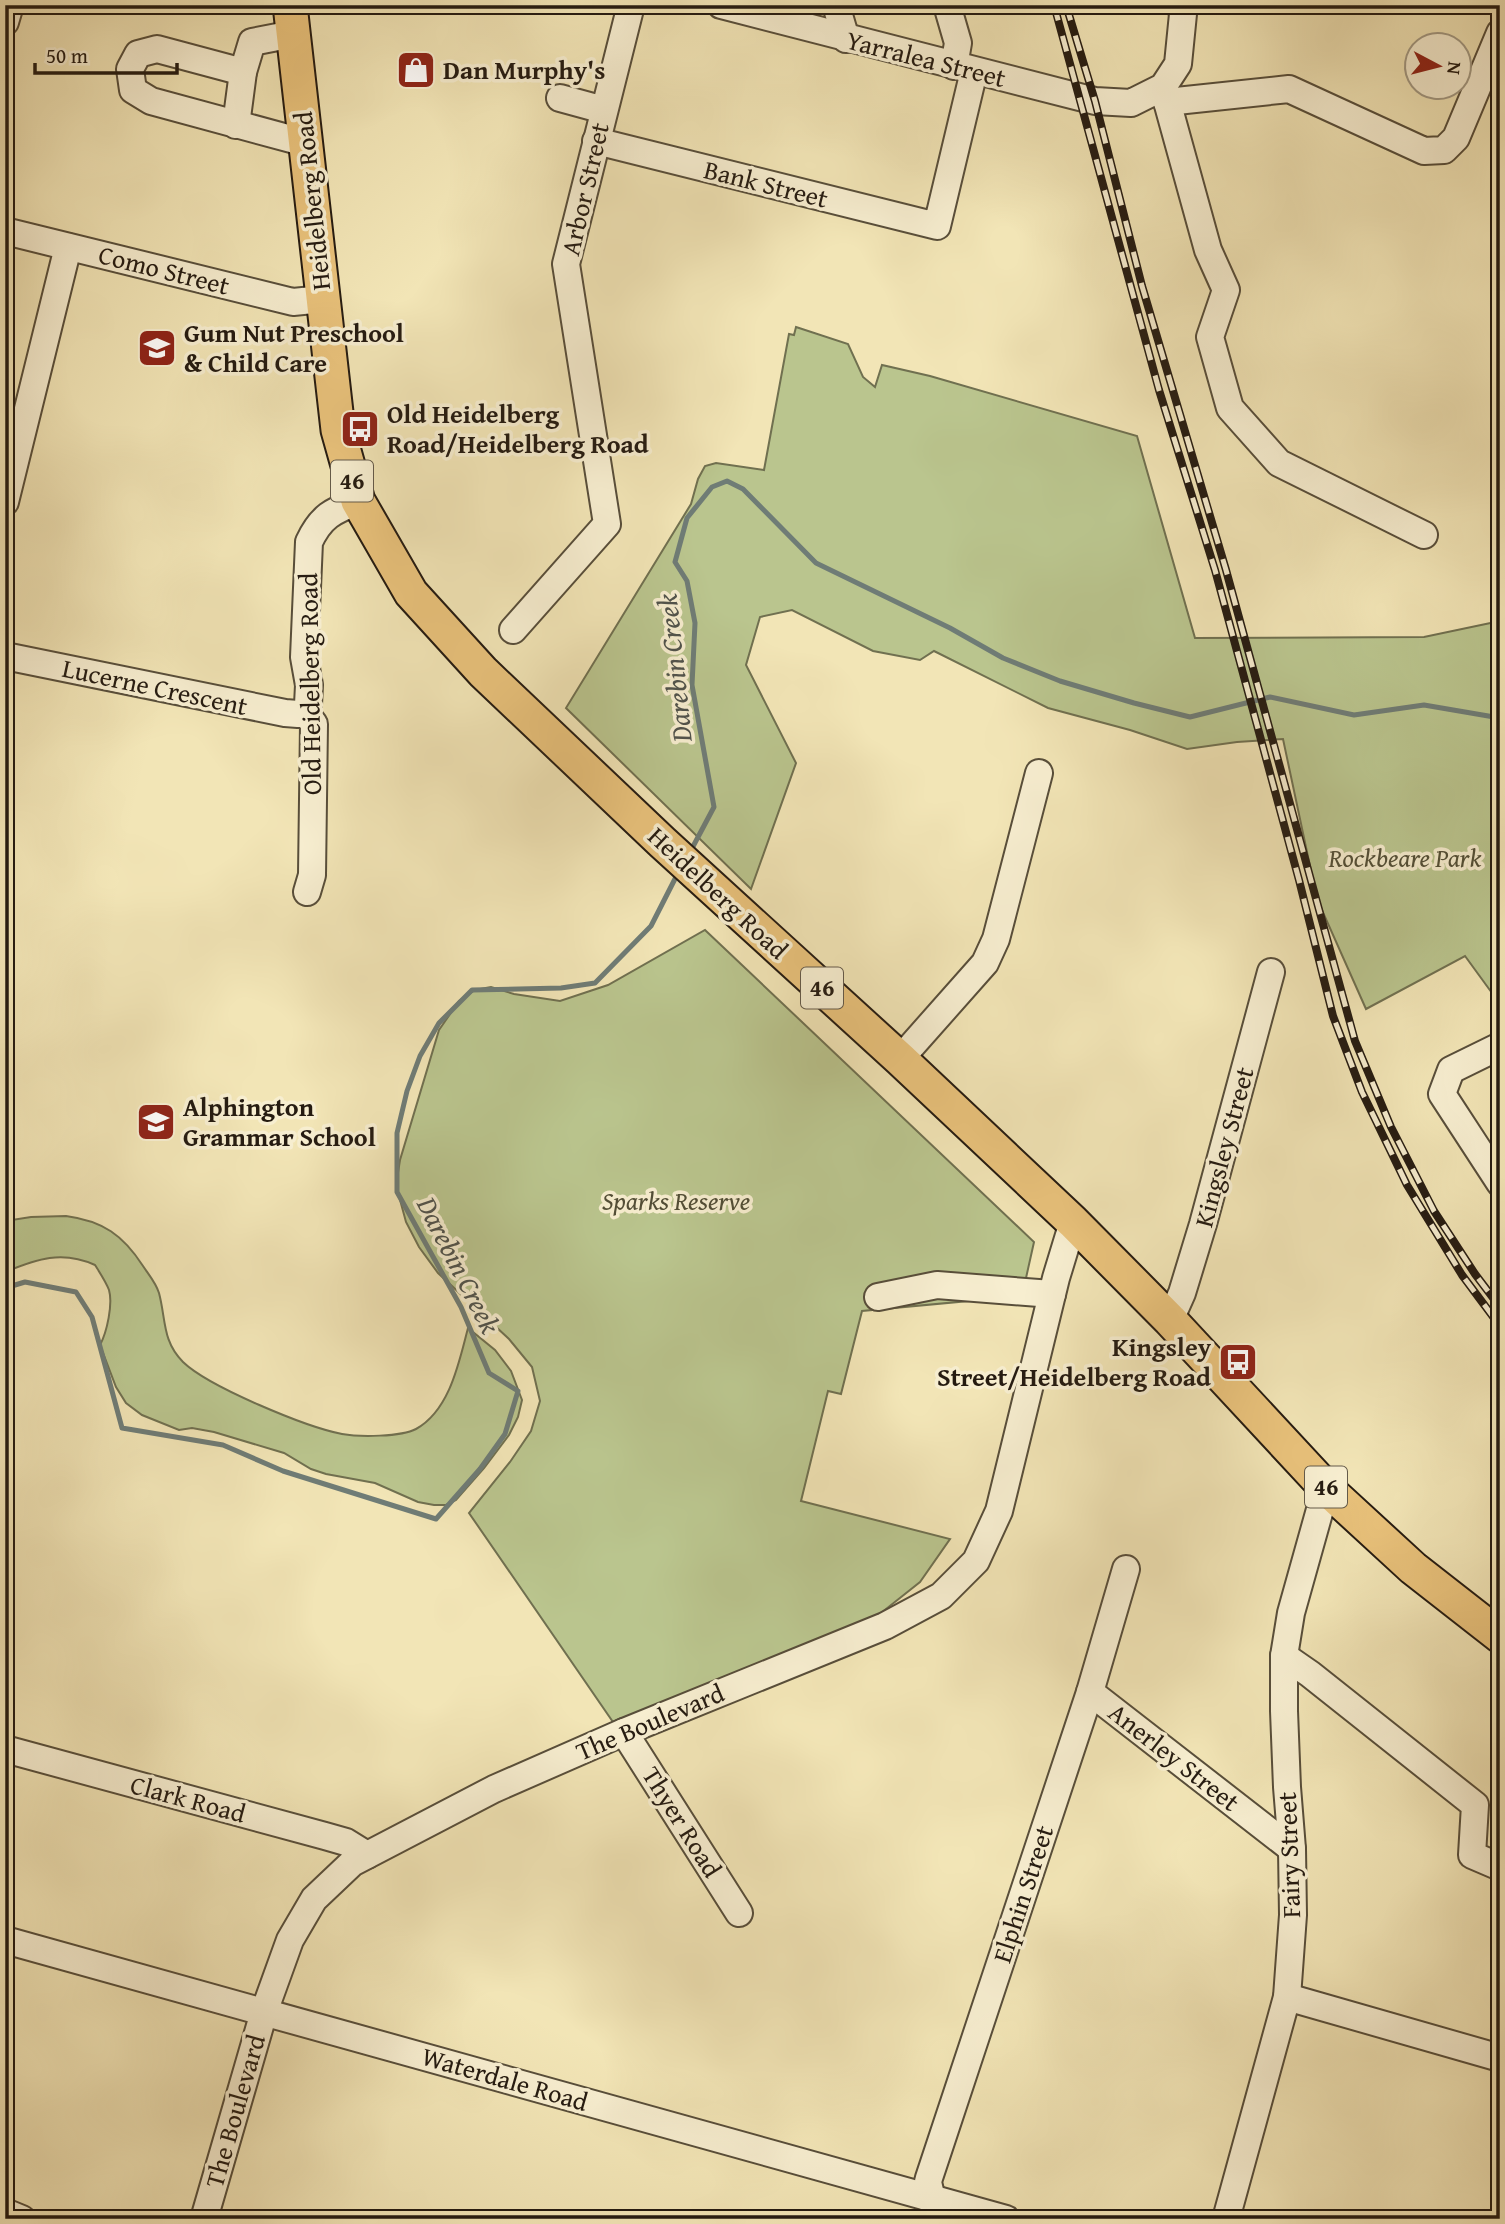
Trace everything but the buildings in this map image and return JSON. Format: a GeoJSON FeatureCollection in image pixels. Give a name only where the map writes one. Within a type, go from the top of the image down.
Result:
{"type":"FeatureCollection","features":[{"type":"Feature","properties":{"kind":"main road","name":"Heidelberg Road"},"geometry":{"type":"LineString","coordinates":[[291,20],[338,430],[358,501],[411,593],[483,672],[662,842],[901,1059],[1073,1222],[1170,1320],[1326,1488],[1413,1568],[1500,1636]]}},
{"type":"Feature","properties":{"kind":"street"},"geometry":{"type":"LineString","coordinates":[[5,22],[10,5]]}},
{"type":"Feature","properties":{"kind":"street","name":"Arbor Street"},"geometry":{"type":"LineString","coordinates":[[513,630],[607,524],[566,273],[567,256],[631,5]]}},
{"type":"Feature","properties":{"kind":"street","name":"Yarralea Street"},"geometry":{"type":"LineString","coordinates":[[721,5],[1095,101],[1131,103],[1165,95]]}},
{"type":"Feature","properties":{"kind":"street"},"geometry":{"type":"LineString","coordinates":[[836,5],[846,38]]}},
{"type":"Feature","properties":{"kind":"street"},"geometry":{"type":"LineString","coordinates":[[947,5],[964,68]]}},
{"type":"Feature","properties":{"kind":"street"},"geometry":{"type":"LineString","coordinates":[[1180,5],[1183,15],[1178,64],[1165,95],[1208,250],[1226,290],[1210,337],[1230,408],[1279,463],[1424,536]]}},
{"type":"Feature","properties":{"kind":"street"},"geometry":{"type":"LineString","coordinates":[[236,125],[243,72],[252,42],[291,20]]}},
{"type":"Feature","properties":{"kind":"street"},"geometry":{"type":"LineString","coordinates":[[1165,95],[1289,89],[1424,151],[1444,150],[1456,138],[1500,33]]}},
{"type":"Feature","properties":{"kind":"street"},"geometry":{"type":"LineString","coordinates":[[243,72],[157,49],[138,54],[130,69],[133,90],[151,101],[306,143]]}},
{"type":"Feature","properties":{"kind":"street","name":"Bank Street"},"geometry":{"type":"LineString","coordinates":[[596,141],[937,226],[964,68]]}},
{"type":"Feature","properties":{"kind":"street"},"geometry":{"type":"LineString","coordinates":[[560,98],[604,110]]}},
{"type":"Feature","properties":{"kind":"street","name":"Como Street"},"geometry":{"type":"LineString","coordinates":[[5,231],[293,302],[323,299]]}},
{"type":"Feature","properties":{"kind":"street"},"geometry":{"type":"LineString","coordinates":[[5,502],[68,247]]}},
{"type":"Feature","properties":{"kind":"street","name":"Old Heidelberg Road"},"geometry":{"type":"LineString","coordinates":[[307,892],[312,875],[314,724],[305,712],[309,685],[304,657],[309,542],[316,527],[335,510],[358,501]]}},
{"type":"Feature","properties":{"kind":"street","name":"Lucerne Crescent"},"geometry":{"type":"LineString","coordinates":[[5,656],[285,713],[298,715],[305,712]]}},
{"type":"Feature","properties":{"kind":"street"},"geometry":{"type":"LineString","coordinates":[[901,1059],[985,963],[996,939],[1039,773]]}},
{"type":"Feature","properties":{"kind":"street","name":"Kingsley Street"},"geometry":{"type":"LineString","coordinates":[[1170,1320],[1182,1293],[1199,1236],[1271,972]]}},
{"type":"Feature","properties":{"kind":"street"},"geometry":{"type":"LineString","coordinates":[[1500,1046],[1451,1070],[1442,1094],[1500,1183]]}},
{"type":"Feature","properties":{"kind":"street","name":"The Boulevard"},"geometry":{"type":"LineString","coordinates":[[204,2219],[264,2012],[290,1940],[314,1899],[352,1863],[494,1789],[624,1732],[885,1626],[941,1596],[976,1561],[999,1511],[1052,1294],[1073,1222]]}},
{"type":"Feature","properties":{"kind":"street"},"geometry":{"type":"LineString","coordinates":[[878,1297],[937,1285],[1052,1294]]}},
{"type":"Feature","properties":{"kind":"street","name":"Fairy Street"},"geometry":{"type":"LineString","coordinates":[[1226,2219],[1287,1997],[1293,1915],[1284,1656],[1291,1612],[1326,1488]]}},
{"type":"Feature","properties":{"kind":"street","name":"Elphin Street"},"geometry":{"type":"LineString","coordinates":[[933,2209],[929,2178],[1090,1692],[1126,1569]]}},
{"type":"Feature","properties":{"kind":"street"},"geometry":{"type":"LineString","coordinates":[[1284,1656],[1475,1805],[1472,1854],[1500,1867]]}},
{"type":"Feature","properties":{"kind":"street","name":"Anerley Street"},"geometry":{"type":"LineString","coordinates":[[1090,1692],[1292,1849]]}},
{"type":"Feature","properties":{"kind":"street","name":"Thyer Road"},"geometry":{"type":"LineString","coordinates":[[624,1732],[739,1913]]}},
{"type":"Feature","properties":{"kind":"street","name":"Clark Road"},"geometry":{"type":"LineString","coordinates":[[5,1749],[346,1842],[368,1855]]}},
{"type":"Feature","properties":{"kind":"street","name":"Waterdale Road"},"geometry":{"type":"LineString","coordinates":[[5,1940],[264,2012],[933,2209],[1006,2219]]}},
{"type":"Feature","properties":{"kind":"street"},"geometry":{"type":"LineString","coordinates":[[1287,1997],[1500,2058]]}},
{"type":"Feature","properties":{"kind":"street"},"geometry":{"type":"LineString","coordinates":[[5,2212],[22,2219]]}},
{"type":"Feature","properties":{"kind":"green space","name":"Rockbeare Park"},"geometry":{"type":"Polygon","coordinates":[[[796,327],[848,344],[863,377],[875,387],[882,365],[930,376],[1137,436],[1195,638],[1424,637],[1500,621],[1500,1004],[1465,956],[1366,1009],[1317,899],[1283,739],[1187,749],[1048,708],[934,651],[920,660],[873,651],[792,610],[760,617],[746,665],[796,763],[751,889],[566,708],[691,504],[705,466],[716,463],[764,470],[789,334],[794,335],[796,327]]]}},
{"type":"Feature","properties":{"kind":"green space","name":"Sparks Reserve"},"geometry":{"type":"Polygon","coordinates":[[[705,930],[1034,1242],[1022,1296],[862,1311],[841,1394],[828,1391],[801,1501],[950,1539],[920,1582],[876,1617],[613,1722],[469,1513],[531,1431],[540,1401],[532,1367],[509,1339],[438,1273],[419,1247],[406,1222],[396,1185],[400,1160],[439,1030],[459,1001],[475,990],[491,987],[514,994],[560,1001],[608,985],[705,930]]]}},
{"type":"Feature","properties":{"kind":"green space"},"geometry":{"type":"Polygon","coordinates":[[[66,1216],[101,1226],[128,1246],[158,1289],[168,1338],[183,1362],[214,1383],[259,1405],[342,1434],[380,1436],[409,1432],[428,1421],[445,1398],[457,1370],[468,1328],[495,1350],[511,1371],[522,1400],[518,1417],[509,1435],[456,1500],[446,1505],[434,1505],[418,1502],[375,1483],[311,1469],[284,1453],[214,1432],[192,1428],[179,1430],[142,1415],[126,1403],[116,1387],[100,1345],[109,1318],[110,1296],[95,1265],[83,1260],[60,1257],[28,1263],[5,1272],[5,1221],[66,1216]]]}},
{"type":"Feature","properties":{"kind":"waterway","name":"Darebin Creek"},"geometry":{"type":"LineString","coordinates":[[689,854],[714,807],[692,685],[695,623],[687,581],[675,562],[687,518],[712,487],[727,481],[743,489],[816,563],[950,628],[1003,658],[1060,681],[1190,717],[1270,697],[1354,715],[1424,705],[1500,718]]}},
{"type":"Feature","properties":{"kind":"waterway","name":"Darebin Creek"},"geometry":{"type":"LineString","coordinates":[[5,1288],[25,1282],[76,1292],[92,1317],[122,1428],[223,1445],[283,1471],[436,1519],[480,1469],[505,1434],[518,1391],[489,1373],[461,1307],[397,1192],[397,1133],[407,1091],[420,1056],[439,1023],[472,990],[561,988],[595,983],[651,926],[679,871]]}},
{"type":"Feature","properties":{"kind":"railway"},"geometry":{"type":"LineString","coordinates":[[1054,5],[1159,390],[1215,570],[1333,1016],[1362,1092],[1407,1185],[1462,1275],[1500,1326]]}},
{"type":"Feature","properties":{"kind":"railway"},"geometry":{"type":"LineString","coordinates":[[1066,5],[1095,101],[1142,286],[1226,570],[1355,1041],[1391,1127],[1434,1211],[1500,1307]]}},
{"type":"Feature","properties":{"kind":"place","name":"Dan Murphy's"},"geometry":{"type":"Point","coordinates":[416,70]}},
{"type":"Feature","properties":{"kind":"place","name":"Gum Nut Preschool & Child Care"},"geometry":{"type":"Point","coordinates":[157,348]}},
{"type":"Feature","properties":{"kind":"place","name":"Old Heidelberg Road/Heidelberg Road"},"geometry":{"type":"Point","coordinates":[360,429]}},
{"type":"Feature","properties":{"kind":"place","name":"Alphington Grammar School"},"geometry":{"type":"Point","coordinates":[156,1122]}},
{"type":"Feature","properties":{"kind":"place","name":"Kingsley Street/Heidelberg Road"},"geometry":{"type":"Point","coordinates":[1238,1362]}}]}
